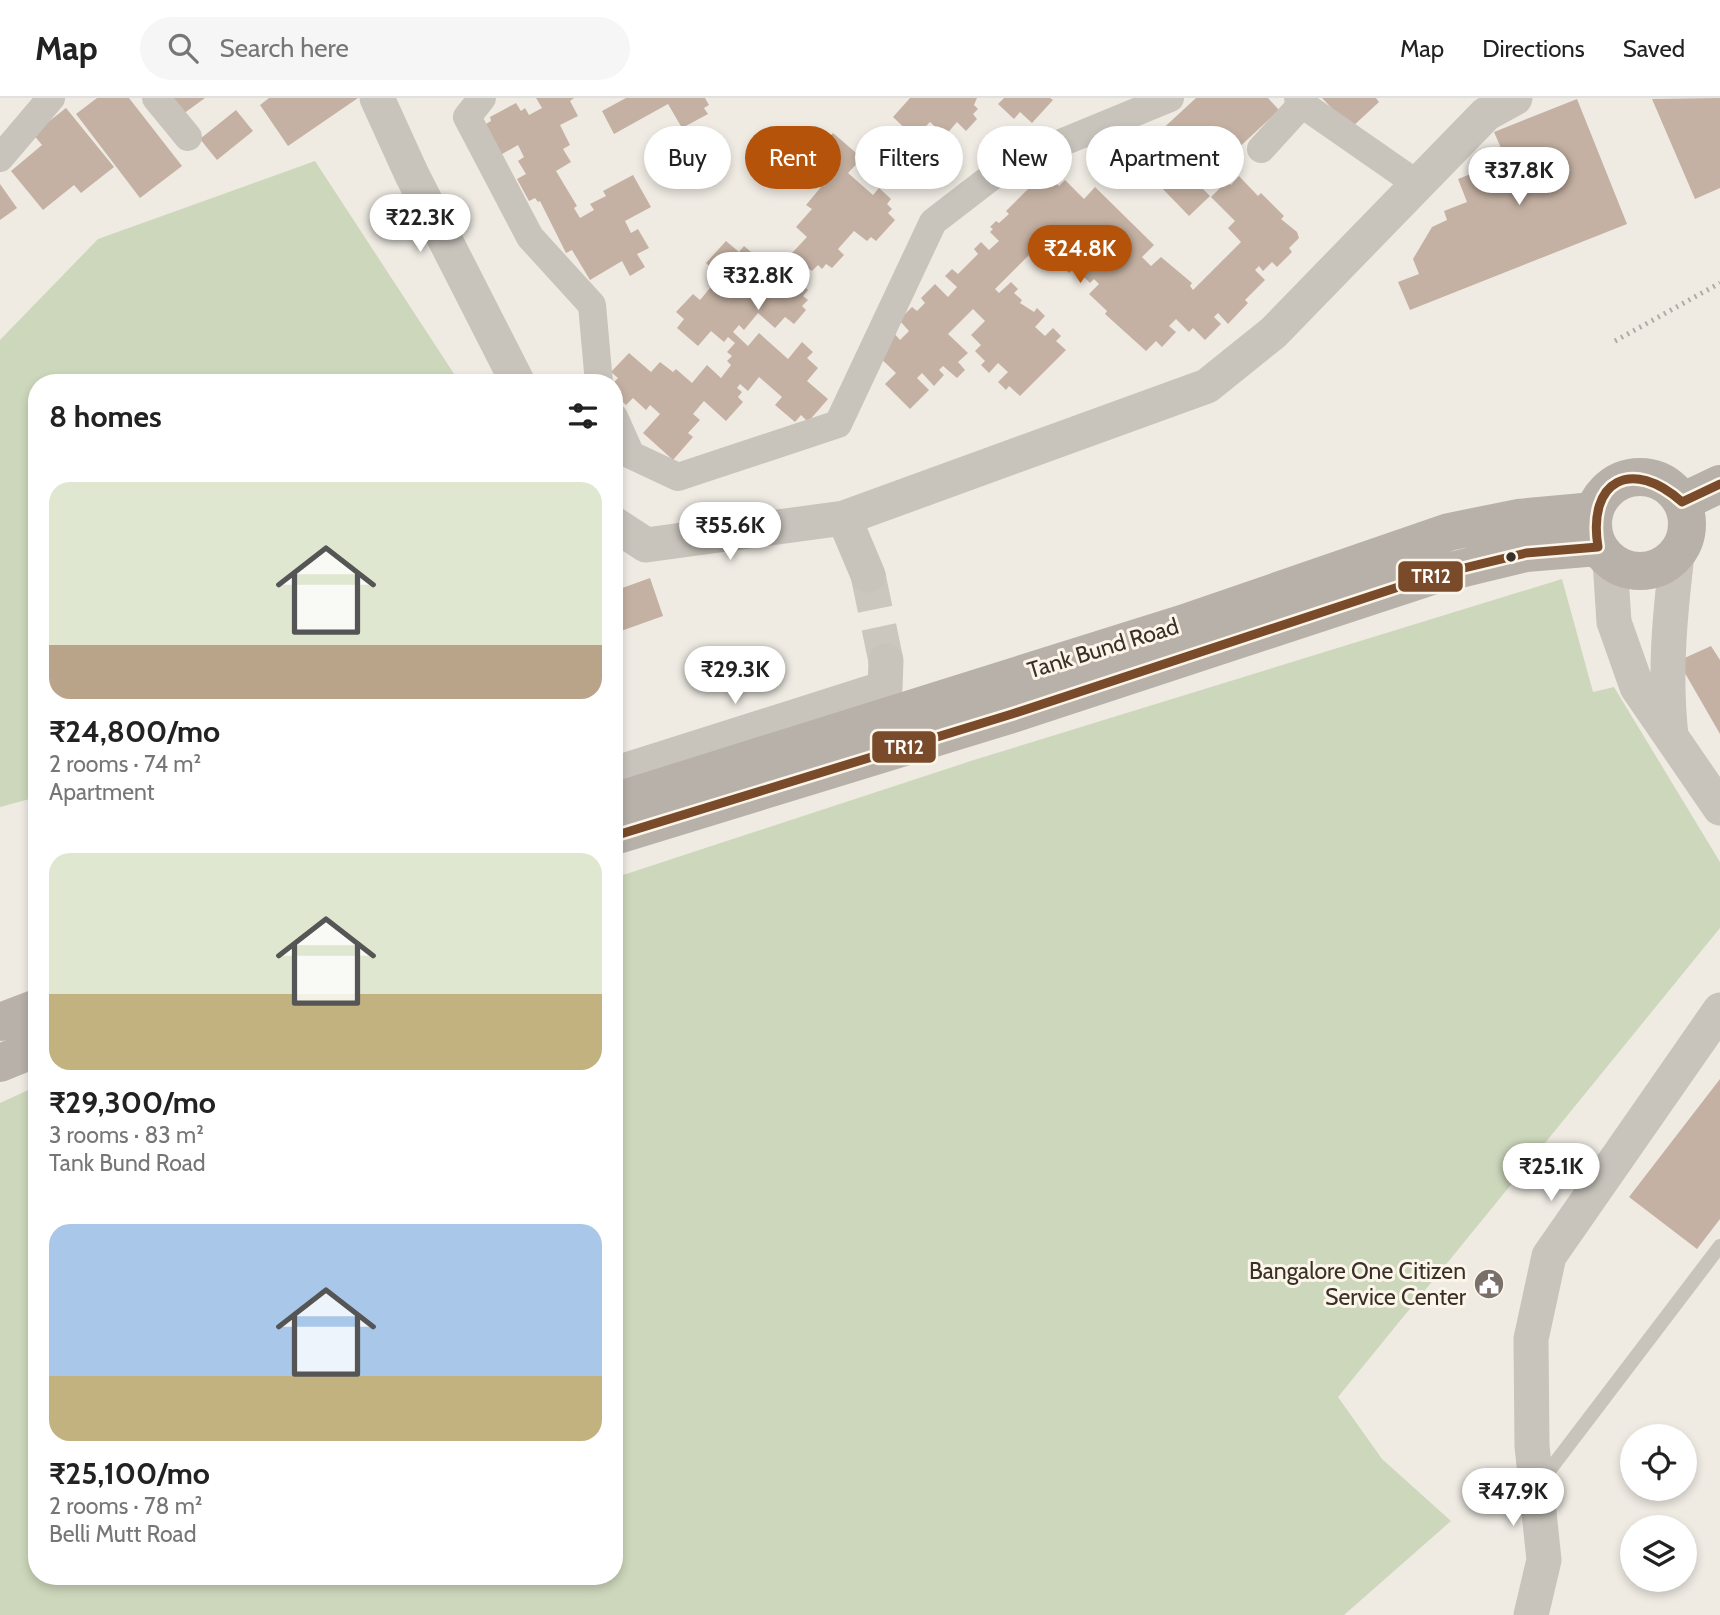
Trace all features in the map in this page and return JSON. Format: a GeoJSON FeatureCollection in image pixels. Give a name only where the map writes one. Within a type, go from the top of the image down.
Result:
{"type":"FeatureCollection","features":[{"type":"Feature","properties":{"kind":"main road"},"geometry":{"type":"LineString","coordinates":[[1691,520],[1670,488],[1653,479],[1635,477],[1617,483],[1602,495],[1601,540],[1627,570],[1645,572],[1662,566],[1691,520],[1720,484]]}},
{"type":"Feature","properties":{"kind":"main road","name":"Tank Bund Road"},"geometry":{"type":"LineString","coordinates":[[623,799],[1182,624],[1449,532],[1518,518],[1601,540]]}},
{"type":"Feature","properties":{"kind":"main road","name":"Tank Bund Road"},"geometry":{"type":"LineString","coordinates":[[623,833],[1012,714],[1434,575],[1526,553],[1601,540]]}},
{"type":"Feature","properties":{"kind":"main road"},"geometry":{"type":"LineString","coordinates":[[0,1021],[28,1011]]}},
{"type":"Feature","properties":{"kind":"main road"},"geometry":{"type":"LineString","coordinates":[[0,1063],[28,1052]]}},
{"type":"Feature","properties":{"kind":"street"},"geometry":{"type":"LineString","coordinates":[[0,158],[51,98]]}},
{"type":"Feature","properties":{"kind":"street"},"geometry":{"type":"LineString","coordinates":[[156,98],[188,137]]}},
{"type":"Feature","properties":{"kind":"street"},"geometry":{"type":"LineString","coordinates":[[377,98],[412,175],[513,374]]}},
{"type":"Feature","properties":{"kind":"street"},"geometry":{"type":"LineString","coordinates":[[482,98],[467,117],[530,237],[592,305],[598,374]]}},
{"type":"Feature","properties":{"kind":"street"},"geometry":{"type":"LineString","coordinates":[[623,437],[631,455],[678,477],[838,424],[933,222],[1007,165],[1126,105],[1170,98]]}},
{"type":"Feature","properties":{"kind":"street"},"geometry":{"type":"LineString","coordinates":[[623,530],[646,545],[844,518],[1207,386],[1273,333],[1486,114],[1515,98]]}},
{"type":"Feature","properties":{"kind":"street"},"geometry":{"type":"LineString","coordinates":[[1261,149],[1300,101],[1417,184]]}},
{"type":"Feature","properties":{"kind":"street"},"geometry":{"type":"LineString","coordinates":[[844,518],[868,575]]}},
{"type":"Feature","properties":{"kind":"street"},"geometry":{"type":"LineString","coordinates":[[1671,737],[1667,697],[1667,636],[1691,520]]}},
{"type":"Feature","properties":{"kind":"street"},"geometry":{"type":"LineString","coordinates":[[1601,540],[1614,622],[1637,687],[1720,808]]}},
{"type":"Feature","properties":{"kind":"street"},"geometry":{"type":"LineString","coordinates":[[623,771],[885,688],[886,661]]}},
{"type":"Feature","properties":{"kind":"street"},"geometry":{"type":"LineString","coordinates":[[1534,1614],[1544,1560],[1532,1446],[1531,1339],[1549,1256],[1720,1010]]}},
{"type":"Feature","properties":{"kind":"lane"},"geometry":{"type":"LineString","coordinates":[[1536,1486],[1720,1246]]}},
{"type":"Feature","properties":{"kind":"green space"},"geometry":{"type":"Polygon","coordinates":[[[315,161],[454,374],[28,374],[28,799],[0,807],[0,340],[98,239],[315,161]]]}},
{"type":"Feature","properties":{"kind":"green space"},"geometry":{"type":"Polygon","coordinates":[[[1562,579],[1593,692],[1614,687],[1720,862],[1720,928],[1338,1397],[1382,1459],[1451,1521],[1344,1615],[0,1615],[0,1103],[28,1090],[28,1585],[623,1585],[623,875],[977,759],[1562,579]]]}},
{"type":"Feature","properties":{"kind":"building"},"geometry":{"type":"Polygon","coordinates":[[[97,98],[129,98],[182,166],[140,198],[76,114],[97,98]]]}},
{"type":"Feature","properties":{"kind":"building"},"geometry":{"type":"Polygon","coordinates":[[[171,98],[205,98],[183,114],[171,98]]]}},
{"type":"Feature","properties":{"kind":"building"},"geometry":{"type":"Polygon","coordinates":[[[269,98],[358,98],[288,146],[260,105],[269,98]]]}},
{"type":"Feature","properties":{"kind":"building"},"geometry":{"type":"Polygon","coordinates":[[[536,98],[574,98],[570,101],[578,116],[560,125],[570,145],[563,149],[571,162],[556,171],[577,206],[574,208],[580,218],[594,210],[590,204],[606,196],[603,191],[633,175],[651,207],[625,221],[631,233],[638,229],[649,248],[637,254],[645,267],[630,276],[622,261],[590,280],[572,250],[566,253],[540,201],[535,198],[529,201],[517,179],[526,174],[518,161],[524,157],[518,145],[495,158],[484,125],[491,121],[490,117],[516,103],[521,111],[525,108],[529,115],[542,108],[536,98]]]}},
{"type":"Feature","properties":{"kind":"building"},"geometry":{"type":"Polygon","coordinates":[[[626,98],[705,98],[709,105],[704,108],[708,114],[686,126],[681,126],[668,104],[614,134],[602,111],[626,98]]]}},
{"type":"Feature","properties":{"kind":"building"},"geometry":{"type":"Polygon","coordinates":[[[910,98],[977,98],[974,105],[978,109],[973,114],[977,119],[966,131],[957,122],[954,126],[934,126],[930,122],[926,126],[902,126],[893,117],[910,98]]]}},
{"type":"Feature","properties":{"kind":"building"},"geometry":{"type":"Polygon","coordinates":[[[1004,98],[1053,100],[1032,123],[1020,112],[1014,119],[998,104],[1004,98]]]}},
{"type":"Feature","properties":{"kind":"building"},"geometry":{"type":"Polygon","coordinates":[[[1196,98],[1268,98],[1279,110],[1244,143],[1244,126],[1166,126],[1196,98]]]}},
{"type":"Feature","properties":{"kind":"building"},"geometry":{"type":"Polygon","coordinates":[[[1322,98],[1376,98],[1379,102],[1351,128],[1322,98]]]}},
{"type":"Feature","properties":{"kind":"building"},"geometry":{"type":"Polygon","coordinates":[[[1720,98],[1720,188],[1695,199],[1652,99],[1720,98]]]}},
{"type":"Feature","properties":{"kind":"building"},"geometry":{"type":"Polygon","coordinates":[[[1577,99],[1627,224],[1410,310],[1398,282],[1419,274],[1413,259],[1432,227],[1447,220],[1444,211],[1467,202],[1458,179],[1486,168],[1481,156],[1501,148],[1494,132],[1577,99]]]}},
{"type":"Feature","properties":{"kind":"building"},"geometry":{"type":"Polygon","coordinates":[[[66,108],[114,167],[81,193],[74,185],[43,210],[11,171],[42,145],[33,134],[66,108]]]}},
{"type":"Feature","properties":{"kind":"building"},"geometry":{"type":"Polygon","coordinates":[[[236,110],[253,131],[217,160],[200,139],[236,110]]]}},
{"type":"Feature","properties":{"kind":"building"},"geometry":{"type":"Polygon","coordinates":[[[841,140],[855,152],[855,166],[848,173],[855,179],[855,189],[866,189],[873,195],[880,189],[891,199],[887,204],[892,209],[888,213],[895,220],[876,241],[871,237],[867,241],[854,231],[838,249],[844,255],[832,268],[826,264],[822,269],[818,265],[812,271],[807,267],[796,279],[808,290],[803,296],[808,300],[802,306],[806,310],[794,324],[785,317],[775,328],[758,313],[744,330],[739,325],[733,332],[748,346],[759,333],[788,359],[802,342],[813,352],[807,358],[818,368],[807,381],[828,399],[808,422],[801,415],[795,422],[775,405],[782,397],[759,377],[748,391],[740,384],[737,388],[742,392],[738,397],[743,402],[726,421],[704,401],[693,414],[700,420],[688,433],[693,437],[673,460],[643,433],[660,414],[650,405],[646,410],[633,398],[626,405],[623,402],[623,374],[611,372],[629,353],[651,372],[660,362],[673,372],[676,369],[692,383],[707,365],[721,378],[731,365],[727,361],[732,356],[727,352],[735,343],[728,337],[724,342],[711,331],[698,346],[677,328],[684,319],[676,312],[693,294],[700,300],[720,276],[706,263],[726,241],[739,252],[744,246],[758,258],[752,265],[775,285],[787,271],[790,274],[802,261],[792,253],[807,237],[796,227],[812,209],[806,205],[819,189],[841,189],[841,140]]]}},
{"type":"Feature","properties":{"kind":"building"},"geometry":{"type":"Polygon","coordinates":[[[1244,181],[1258,196],[1261,193],[1284,216],[1281,219],[1297,232],[1299,238],[1289,248],[1292,252],[1277,267],[1272,262],[1263,271],[1259,266],[1255,270],[1265,280],[1245,300],[1248,303],[1228,324],[1218,313],[1214,317],[1221,324],[1205,340],[1193,328],[1189,332],[1176,319],[1169,326],[1176,332],[1162,347],[1156,341],[1146,351],[1105,314],[1107,311],[1089,294],[1099,284],[1094,279],[1090,283],[1079,272],[1085,267],[1080,262],[1069,273],[1051,254],[1048,257],[1037,247],[995,289],[999,293],[1011,282],[1018,289],[1014,293],[1022,300],[1020,303],[1034,312],[1037,308],[1045,316],[1035,327],[1045,336],[1053,328],[1061,336],[1056,341],[1066,350],[1020,396],[1009,386],[1006,390],[998,382],[1008,372],[998,363],[989,373],[981,365],[985,361],[975,351],[981,345],[971,335],[985,321],[973,309],[948,334],[968,353],[958,362],[965,370],[957,378],[943,366],[939,370],[944,375],[934,386],[922,373],[917,378],[929,390],[910,409],[885,384],[896,373],[875,353],[891,330],[900,340],[909,331],[899,320],[912,307],[917,311],[925,303],[921,298],[935,284],[948,297],[957,287],[945,276],[952,269],[958,274],[978,254],[974,249],[981,242],[989,250],[999,241],[990,232],[993,229],[990,227],[1009,214],[1006,211],[1028,189],[1072,187],[1084,199],[1093,189],[1097,189],[1154,245],[1142,257],[1151,266],[1161,257],[1192,283],[1190,286],[1193,290],[1241,242],[1228,228],[1235,221],[1211,197],[1219,189],[1244,189],[1244,181]]]}},
{"type":"Feature","properties":{"kind":"building"},"geometry":{"type":"Polygon","coordinates":[[[0,184],[17,208],[0,220],[0,184]]]}},
{"type":"Feature","properties":{"kind":"building"},"geometry":{"type":"Polygon","coordinates":[[[1163,189],[1203,189],[1210,196],[1189,216],[1163,189]]]}},
{"type":"Feature","properties":{"kind":"building"},"geometry":{"type":"Polygon","coordinates":[[[650,578],[663,616],[623,630],[623,588],[650,578]]]}},
{"type":"Feature","properties":{"kind":"building"},"geometry":{"type":"Polygon","coordinates":[[[1711,646],[1720,660],[1720,734],[1678,661],[1711,646]]]}},
{"type":"Feature","properties":{"kind":"building"},"geometry":{"type":"Polygon","coordinates":[[[1720,1079],[1720,1219],[1697,1249],[1629,1197],[1720,1079]]]}},
{"type":"Feature","properties":{"kind":"tunnel"},"geometry":{"type":"LineString","coordinates":[[868,575],[886,661]]}},
{"type":"Feature","properties":{"kind":"railway"},"geometry":{"type":"LineString","coordinates":[[1615,341],[1720,283]]}},
{"type":"Feature","properties":{"kind":"transit line","name":"TR12"},"geometry":{"type":"LineString","coordinates":[[623,833],[1012,714],[1435,575],[1526,553],[1598,547],[1596,524],[1599,505],[1607,491],[1617,482],[1631,479],[1646,481],[1664,488],[1682,502],[1720,484]]}},
{"type":"Feature","properties":{"kind":"place","name":"Bangalore One Citizen Service Center"},"geometry":{"type":"Point","coordinates":[1489,1284]}}]}
